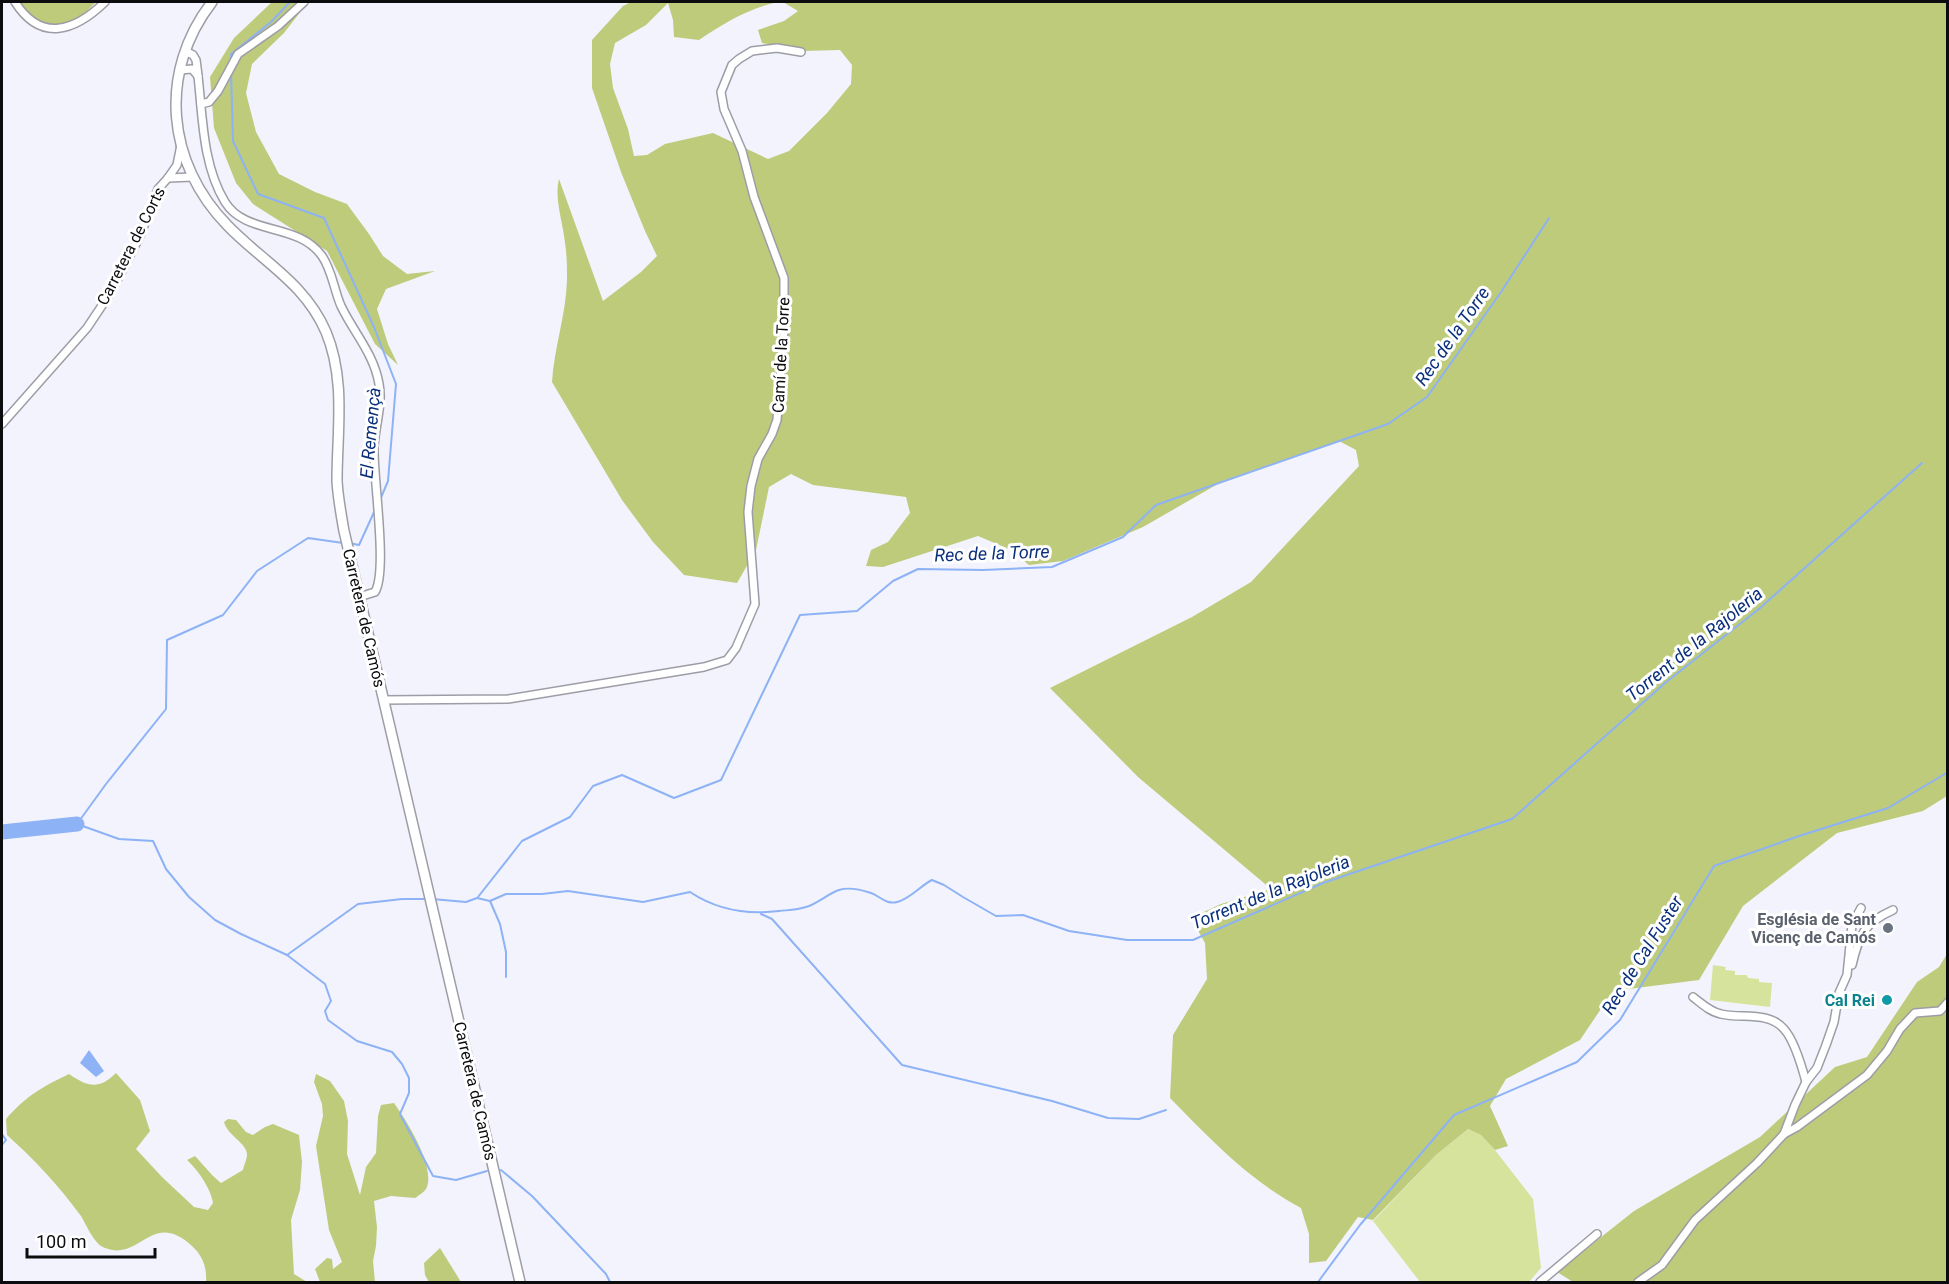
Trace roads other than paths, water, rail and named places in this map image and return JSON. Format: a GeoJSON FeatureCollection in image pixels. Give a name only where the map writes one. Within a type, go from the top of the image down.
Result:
{"type":"FeatureCollection","features":[{"type":"Feature","properties":{"kind":"street"},"geometry":{"type":"LineString","coordinates":[[15,2],[22,13],[36,25],[65,28],[91,16],[105,2]]}},
{"type":"Feature","properties":{"kind":"street","name":"Carretera de Camós"},"geometry":{"type":"LineString","coordinates":[[212,2],[196,26],[180,70],[176,117],[181,145],[191,173],[209,204],[228,226],[273,264],[299,290],[309,302],[325,330],[333,351],[339,383],[337,483],[344,531],[520,1282]]}},
{"type":"Feature","properties":{"kind":"street"},"geometry":{"type":"LineString","coordinates":[[201,104],[209,102],[218,91],[238,54],[278,26],[304,2]]}},
{"type":"Feature","properties":{"kind":"street","name":"Camí de la Torre"},"geometry":{"type":"LineString","coordinates":[[383,700],[508,699],[704,667],[727,660],[736,648],[755,604],[748,512],[751,486],[758,459],[777,420],[784,331],[784,278],[754,197],[742,151],[724,110],[721,92],[732,65],[752,51],[777,48],[801,52]]}},
{"type":"Feature","properties":{"kind":"street"},"geometry":{"type":"LineString","coordinates":[[185,51],[195,60],[210,165],[220,194],[234,213],[244,220],[292,234],[314,247],[322,256],[342,308],[371,357],[380,386],[374,445],[379,580],[375,592],[359,597]]}},
{"type":"Feature","properties":{"kind":"street"},"geometry":{"type":"LineString","coordinates":[[180,70],[192,69],[198,76]]}},
{"type":"Feature","properties":{"kind":"street","name":"Carretera de Corts"},"geometry":{"type":"LineString","coordinates":[[2,424],[87,328],[111,292],[140,236],[158,189],[174,169],[181,145]]}},
{"type":"Feature","properties":{"kind":"street","name":"Carretera de Corts"},"geometry":{"type":"LineString","coordinates":[[174,169],[191,173]]}},
{"type":"Feature","properties":{"kind":"street","name":"Carretera de Corts"},"geometry":{"type":"LineString","coordinates":[[168,178],[191,173]]}},
{"type":"Feature","properties":{"kind":"street"},"geometry":{"type":"LineString","coordinates":[[1847,975],[1852,925],[1861,908]]}},
{"type":"Feature","properties":{"kind":"street"},"geometry":{"type":"LineString","coordinates":[[1784,1134],[1806,1082],[1817,1068],[1826,1045],[1834,1022],[1839,993],[1858,942],[1871,922],[1893,910]]}},
{"type":"Feature","properties":{"kind":"street"},"geometry":{"type":"LineString","coordinates":[[1693,997],[1707,1008],[1720,1014],[1766,1018],[1784,1027],[1806,1082]]}},
{"type":"Feature","properties":{"kind":"street"},"geometry":{"type":"LineString","coordinates":[[1638,1282],[1662,1265],[1695,1220],[1757,1163],[1784,1134],[1797,1127],[1867,1075],[1887,1051],[1900,1029],[1915,1013],[1940,1011],[1947,1002]]}},
{"type":"Feature","properties":{"kind":"street"},"geometry":{"type":"LineString","coordinates":[[1540,1282],[1597,1234]]}},
{"type":"Feature","properties":{"kind":"water"},"geometry":{"type":"Polygon","coordinates":[[[89,1050],[104,1071],[96,1077],[80,1063],[89,1050]]]}},
{"type":"Feature","properties":{"kind":"waterway","name":"El Remençà"},"geometry":{"type":"LineString","coordinates":[[231,62],[231,54],[271,22],[290,2]]}},
{"type":"Feature","properties":{"kind":"waterway","name":"El Remençà"},"geometry":{"type":"LineString","coordinates":[[231,71],[233,141],[258,194],[324,218],[374,327],[396,384],[388,481],[380,500]]}},
{"type":"Feature","properties":{"kind":"waterway","name":"Rec de la Torre"},"geometry":{"type":"LineString","coordinates":[[478,897],[522,841],[570,817],[593,786],[622,775],[674,798],[721,780],[800,615],[857,611],[893,581],[918,569],[983,570],[1052,567],[1123,537],[1156,505],[1388,424],[1427,397],[1501,292],[1549,218]]}},
{"type":"Feature","properties":{"kind":"waterway","name":"Torrent de la Rajoleria"},"geometry":{"type":"LineString","coordinates":[[432,899],[466,902],[477,898],[490,901],[506,894],[568,891],[643,902],[690,892],[711,903],[733,910],[767,912],[803,908],[843,889],[855,889],[874,894],[893,903],[906,898],[932,880],[996,916],[1023,915],[1069,931],[1127,940],[1193,940],[1323,883],[1512,819],[1665,683],[1760,608],[1922,463]]}},
{"type":"Feature","properties":{"kind":"waterway","name":"El Remençà"},"geometry":{"type":"LineString","coordinates":[[349,543],[359,545],[375,510]]}},
{"type":"Feature","properties":{"kind":"waterway","name":"Rec de Cal Fuster"},"geometry":{"type":"LineString","coordinates":[[343,543],[308,538],[257,571],[223,615],[167,640],[166,709],[77,824],[119,839],[153,841],[166,869],[189,897],[215,920],[287,955],[325,984],[331,1001],[325,1011],[328,1020],[357,1041],[392,1052],[402,1064],[409,1078],[409,1093],[400,1114],[433,1176],[456,1180],[487,1171]]}},
{"type":"Feature","properties":{"kind":"waterway","name":"Rec de Cal Fuster"},"geometry":{"type":"LineString","coordinates":[[1318,1282],[1360,1225],[1454,1115],[1577,1062],[1620,1020],[1714,866],[1888,808],[1948,772]]}},
{"type":"Feature","properties":{"kind":"waterway","name":"El Remençà"},"geometry":{"type":"LineString","coordinates":[[2,832],[77,824]]}},
{"type":"Feature","properties":{"kind":"waterway","name":"Torrent de la Rajoleria"},"geometry":{"type":"LineString","coordinates":[[287,955],[358,904],[426,899]]}},
{"type":"Feature","properties":{"kind":"waterway"},"geometry":{"type":"LineString","coordinates":[[490,901],[500,924],[506,952],[506,977]]}},
{"type":"Feature","properties":{"kind":"waterway"},"geometry":{"type":"LineString","coordinates":[[761,914],[772,919],[902,1065],[1052,1101],[1108,1118],[1139,1119],[1166,1110]]}},
{"type":"Feature","properties":{"kind":"waterway"},"geometry":{"type":"LineString","coordinates":[[2,1134],[6,1140],[2,1145]]}},
{"type":"Feature","properties":{"kind":"waterway","name":"Rec de Cal Fuster"},"geometry":{"type":"LineString","coordinates":[[501,1170],[532,1196],[606,1274],[610,1282]]}},
{"type":"Feature","properties":{"kind":"place","name":"Església de Sant Vicenç de Camós"},"geometry":{"type":"Point","coordinates":[1888,928]}},
{"type":"Feature","properties":{"kind":"place","name":"Cal Rei"},"geometry":{"type":"Point","coordinates":[1887,1000]}}]}
